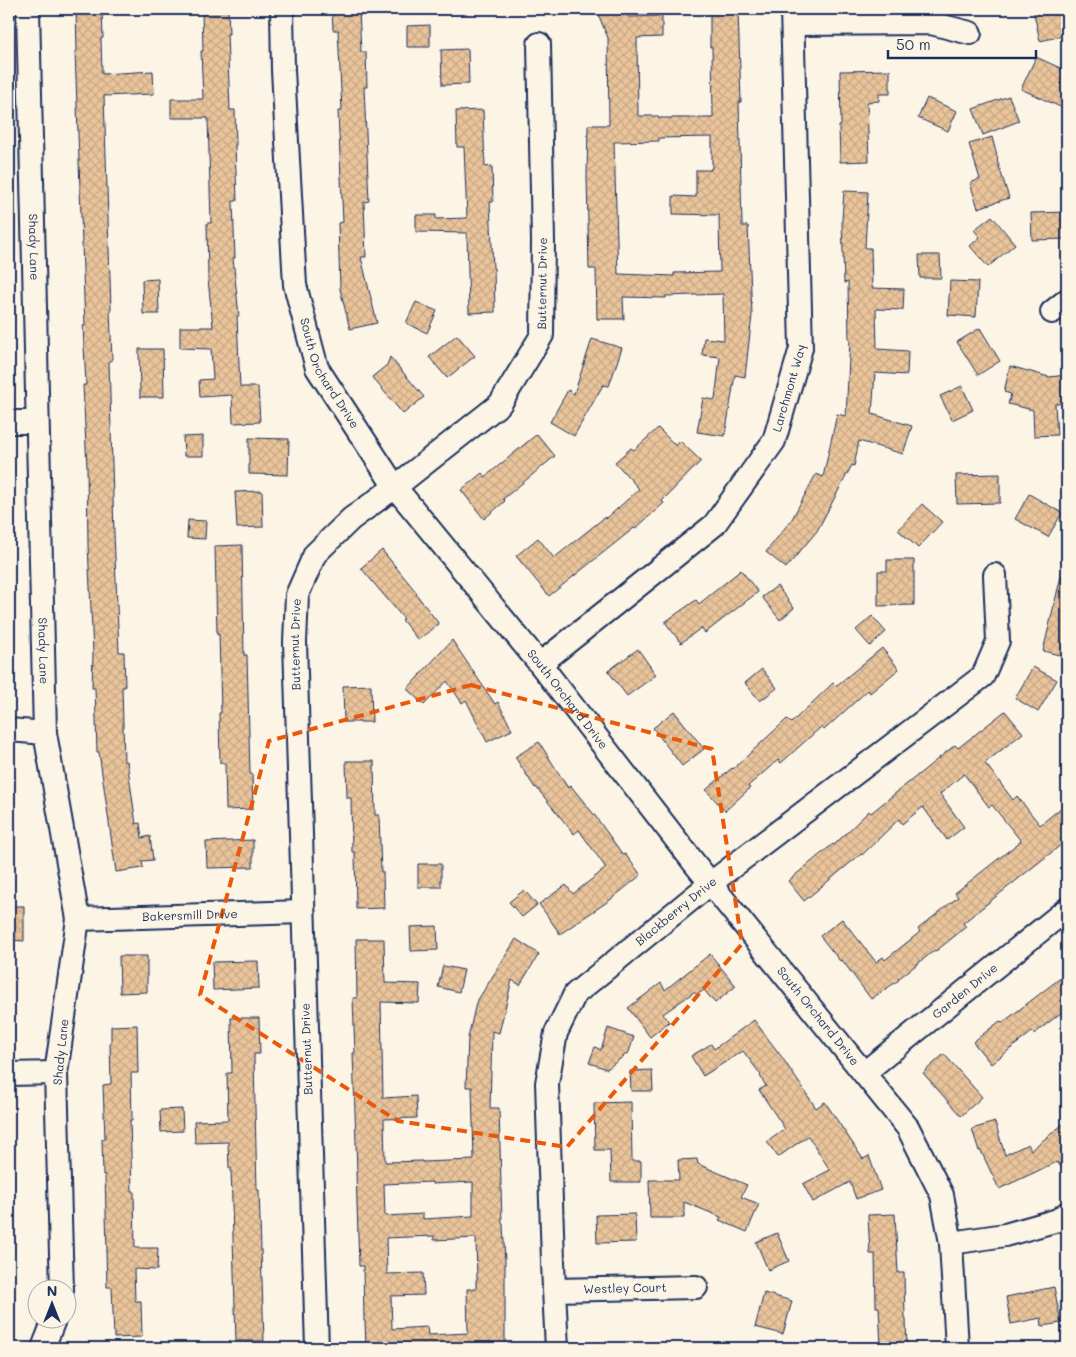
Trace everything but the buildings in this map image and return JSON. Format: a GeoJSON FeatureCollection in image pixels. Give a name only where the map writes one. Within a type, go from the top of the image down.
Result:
{"type":"FeatureCollection","features":[{"type":"Feature","properties":{"kind":"street","name":"Shady Lane"},"geometry":{"type":"LineString","coordinates":[[28,9],[45,732],[78,920],[56,1073],[62,1280]]}},
{"type":"Feature","properties":{"kind":"street","name":"South Orchard Drive"},"geometry":{"type":"LineString","coordinates":[[282,9],[283,70],[295,285],[317,368],[395,487],[540,664],[711,883],[908,1128],[942,1195],[952,1243],[957,1348]]}},
{"type":"Feature","properties":{"kind":"street"},"geometry":{"type":"LineString","coordinates":[[792,16],[931,23],[970,33]]}},
{"type":"Feature","properties":{"kind":"street","name":"Larchmont Way"},"geometry":{"type":"LineString","coordinates":[[540,664],[714,525],[774,441],[801,348],[792,16]]}},
{"type":"Feature","properties":{"kind":"street","name":"Butternut Drive"},"geometry":{"type":"LineString","coordinates":[[317,1348],[302,912],[295,642],[297,595],[315,554],[351,519],[395,487],[500,404],[542,335],[543,241],[539,44]]}},
{"type":"Feature","properties":{"kind":"street"},"geometry":{"type":"LineString","coordinates":[[9,422],[38,422]]}},
{"type":"Feature","properties":{"kind":"street","name":"Blackberry Drive"},"geometry":{"type":"LineString","coordinates":[[557,1348],[547,1083],[556,1033],[576,994],[711,883],[983,676],[998,642],[995,575]]}},
{"type":"Feature","properties":{"kind":"street"},"geometry":{"type":"LineString","coordinates":[[9,730],[45,732]]}},
{"type":"Feature","properties":{"kind":"street","name":"Garden Drive"},"geometry":{"type":"LineString","coordinates":[[864,1073],[1067,909]]}},
{"type":"Feature","properties":{"kind":"street","name":"Bakersmill Drive"},"geometry":{"type":"LineString","coordinates":[[78,920],[302,912]]}},
{"type":"Feature","properties":{"kind":"street"},"geometry":{"type":"LineString","coordinates":[[9,1074],[56,1073]]}},
{"type":"Feature","properties":{"kind":"street"},"geometry":{"type":"LineString","coordinates":[[952,1243],[1004,1235],[1058,1220],[1067,1213]]}},
{"type":"Feature","properties":{"kind":"street","name":"Westley Court"},"geometry":{"type":"LineString","coordinates":[[554,1290],[696,1287]]}},
{"type":"Feature","properties":{"kind":"street"},"geometry":{"type":"LineString","coordinates":[[43,1348],[50,1330]]}},
{"type":"Feature","properties":{"kind":"highlighted area"},"geometry":{"type":"Polygon","coordinates":[[[471,685],[712,749],[742,944],[567,1147],[398,1121],[200,995],[269,741],[471,685]]]}}]}
